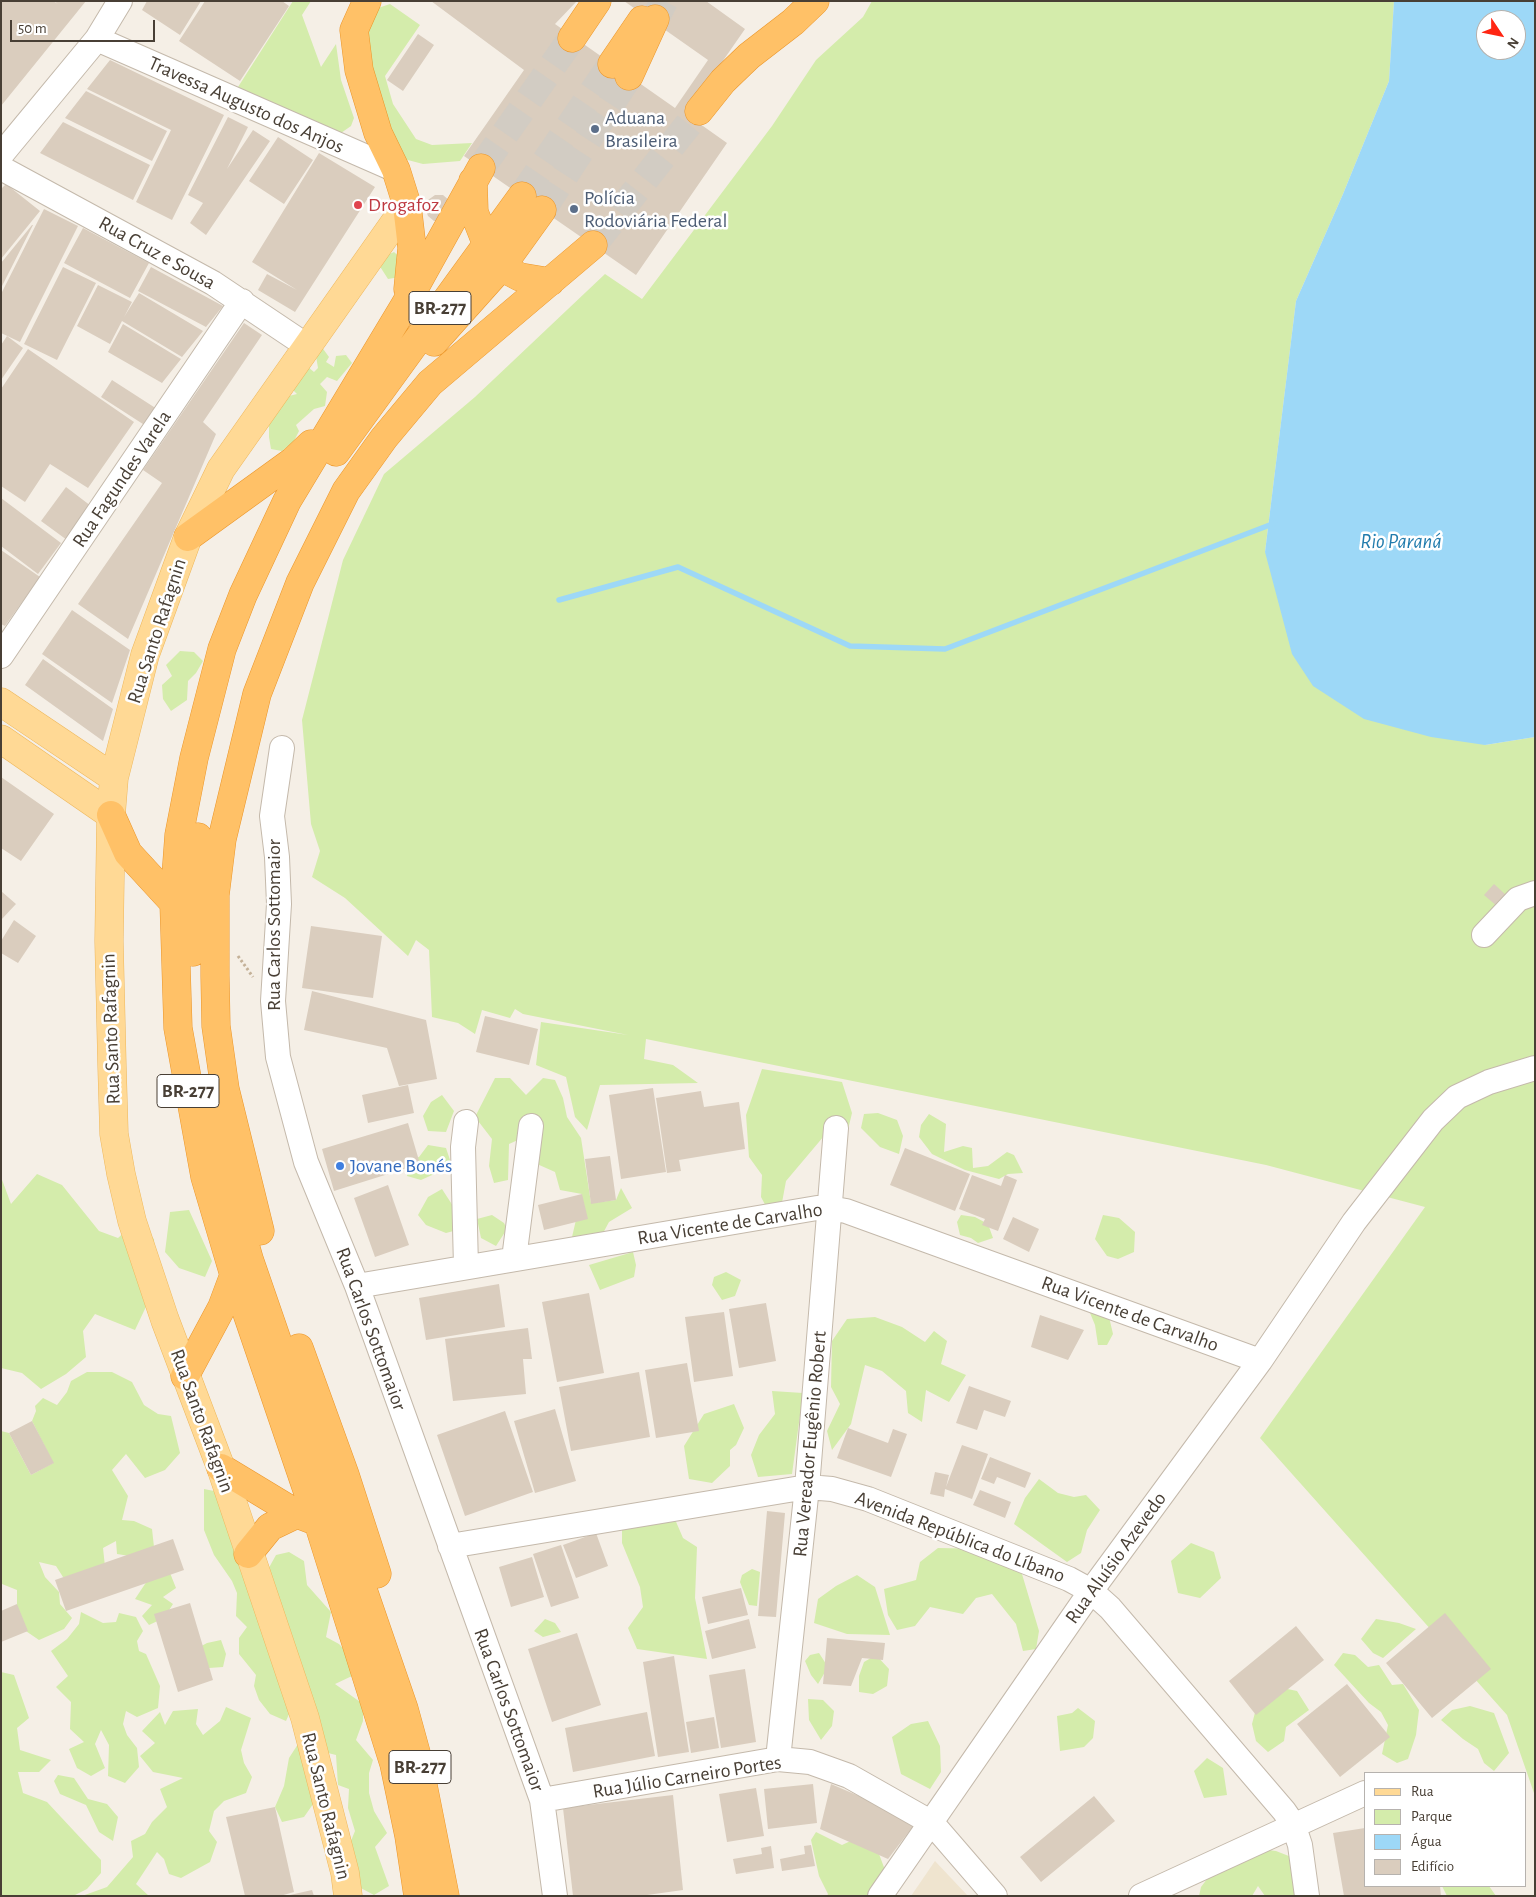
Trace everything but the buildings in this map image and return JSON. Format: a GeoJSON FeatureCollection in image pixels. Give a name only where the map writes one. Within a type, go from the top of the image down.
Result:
{"type":"FeatureCollection","features":[{"type":"Feature","properties":{"kind":"highway"},"geometry":{"type":"LineString","coordinates":[[367,1],[354,30],[359,70],[378,133],[396,170],[407,205],[412,248],[411,271],[405,305]]}},
{"type":"Feature","properties":{"kind":"highway"},"geometry":{"type":"LineString","coordinates":[[572,38],[597,1]]}},
{"type":"Feature","properties":{"kind":"highway"},"geometry":{"type":"LineString","coordinates":[[699,111],[724,81],[749,56],[793,22],[815,1]]}},
{"type":"Feature","properties":{"kind":"highway"},"geometry":{"type":"LineString","coordinates":[[620,70],[651,16]]}},
{"type":"Feature","properties":{"kind":"highway","name":"BR-277"},"geometry":{"type":"LineString","coordinates":[[445,1896],[418,1760],[382,1642],[252,1268],[223,1167],[206,1091],[198,1039],[193,958],[197,840],[226,694],[246,634],[288,536],[320,476],[347,418],[405,305],[477,174],[474,212],[494,256]]}},
{"type":"Feature","properties":{"kind":"highway"},"geometry":{"type":"LineString","coordinates":[[188,537],[294,461],[347,418],[452,322],[494,256],[532,203]]}},
{"type":"Feature","properties":{"kind":"highway"},"geometry":{"type":"LineString","coordinates":[[382,1642],[384,1596],[345,1475],[266,1253],[225,1089],[216,1026],[215,895],[222,839],[257,694],[300,583],[346,491],[384,438],[430,383],[593,245]]}},
{"type":"Feature","properties":{"kind":"highway"},"geometry":{"type":"LineString","coordinates":[[494,256],[520,277],[550,282]]}},
{"type":"Feature","properties":{"kind":"highway","name":"BR-277"},"geometry":{"type":"LineString","coordinates":[[347,418],[287,501],[243,595],[222,649],[194,758],[179,835],[174,902],[178,1028],[205,1177],[308,1518],[394,1764],[409,1836],[418,1896]]}},
{"type":"Feature","properties":{"kind":"highway"},"geometry":{"type":"LineString","coordinates":[[111,815],[128,853],[174,902]]}},
{"type":"Feature","properties":{"kind":"highway"},"geometry":{"type":"LineString","coordinates":[[185,1376],[222,1308],[234,1275]]}},
{"type":"Feature","properties":{"kind":"highway"},"geometry":{"type":"LineString","coordinates":[[221,1468],[308,1518]]}},
{"type":"Feature","properties":{"kind":"highway"},"geometry":{"type":"LineString","coordinates":[[248,1554],[270,1526],[308,1518]]}},
{"type":"Feature","properties":{"kind":"main road","name":"Rua Santo Rafagnin"},"geometry":{"type":"LineString","coordinates":[[348,1896],[345,1873],[304,1718],[221,1468],[185,1376],[132,1221],[114,1134],[109,941],[111,815],[114,778],[145,655],[188,537],[221,469],[407,205]]}},
{"type":"Feature","properties":{"kind":"main road"},"geometry":{"type":"LineString","coordinates":[[1,702],[114,778]]}},
{"type":"Feature","properties":{"kind":"main road"},"geometry":{"type":"LineString","coordinates":[[1,738],[111,815]]}},
{"type":"Feature","properties":{"kind":"street"},"geometry":{"type":"LineString","coordinates":[[1,155],[97,39],[120,1]]}},
{"type":"Feature","properties":{"kind":"street","name":"Travessa Augusto dos Anjos"},"geometry":{"type":"LineString","coordinates":[[97,39],[396,170]]}},
{"type":"Feature","properties":{"kind":"street","name":"Rua Cruz e Sousa"},"geometry":{"type":"LineString","coordinates":[[1,168],[213,283],[307,346]]}},
{"type":"Feature","properties":{"kind":"street","name":"Rua Fagundes Varela"},"geometry":{"type":"LineString","coordinates":[[1,656],[242,301]]}},
{"type":"Feature","properties":{"kind":"street","name":"Rua Carlos Sottomaior"},"geometry":{"type":"LineString","coordinates":[[282,748],[272,816],[278,856],[279,904],[273,1001],[278,1057],[306,1162],[357,1286],[542,1800],[555,1896]]}},
{"type":"Feature","properties":{"kind":"street"},"geometry":{"type":"LineString","coordinates":[[1484,935],[1518,899],[1535,892]]}},
{"type":"Feature","properties":{"kind":"street","name":"Rua Aluísio Azevedo"},"geometry":{"type":"LineString","coordinates":[[880,1896],[1092,1591],[1260,1362],[1354,1222],[1433,1120],[1457,1097],[1489,1082],[1535,1068]]}},
{"type":"Feature","properties":{"kind":"street"},"geometry":{"type":"LineString","coordinates":[[466,1122],[462,1147],[466,1267]]}},
{"type":"Feature","properties":{"kind":"street"},"geometry":{"type":"LineString","coordinates":[[514,1259],[531,1126]]}},
{"type":"Feature","properties":{"kind":"street","name":"Rua Vereador Eugênio Robert"},"geometry":{"type":"LineString","coordinates":[[778,1759],[807,1487],[836,1128]]}},
{"type":"Feature","properties":{"kind":"street","name":"Rua Vicente de Carvalho"},"geometry":{"type":"LineString","coordinates":[[357,1286],[817,1208],[829,1208],[846,1211],[1260,1362]]}},
{"type":"Feature","properties":{"kind":"street","name":"Avenida República do Líbano"},"geometry":{"type":"LineString","coordinates":[[450,1546],[807,1487],[832,1488],[868,1499],[1069,1579],[1092,1591],[1110,1608],[1293,1824],[1300,1845],[1307,1896]]}},
{"type":"Feature","properties":{"kind":"street","name":"Rua Júlio Carneiro Portes"},"geometry":{"type":"LineString","coordinates":[[542,1800],[778,1759],[810,1762],[849,1776],[932,1823],[995,1896]]}},
{"type":"Feature","properties":{"kind":"street"},"geometry":{"type":"LineString","coordinates":[[1141,1896],[1293,1824],[1364,1793]]}},
{"type":"Feature","properties":{"kind":"path"},"geometry":{"type":"LineString","coordinates":[[216,926],[230,943],[246,969],[273,1001]]}},
{"type":"Feature","properties":{"kind":"shaded area"},"geometry":{"type":"Polygon","coordinates":[[[935,1861],[968,1896],[911,1896],[935,1861]]]}},
{"type":"Feature","properties":{"kind":"green space"},"geometry":{"type":"Polygon","coordinates":[[[293,1],[311,1],[302,15],[321,67],[336,44],[341,80],[354,118],[351,126],[341,133],[332,133],[238,87],[293,1]]]}},
{"type":"Feature","properties":{"kind":"green space"},"geometry":{"type":"Polygon","coordinates":[[[872,1],[1394,1],[1389,81],[1343,194],[1296,301],[1265,552],[1485,745],[1535,737],[1535,1796],[1507,1715],[1260,1438],[1425,1207],[1266,1165],[646,1039],[644,1059],[673,1065],[698,1083],[600,1085],[587,1130],[575,1117],[566,1077],[536,1065],[541,1022],[628,1035],[523,1014],[515,1009],[510,1018],[482,1010],[475,1034],[458,1023],[432,1017],[429,950],[416,940],[408,956],[345,898],[312,877],[320,851],[311,824],[302,720],[343,560],[384,474],[475,397],[605,274],[642,299],[772,126],[816,60],[863,17],[872,1]]]}},
{"type":"Feature","properties":{"kind":"green space"},"geometry":{"type":"Polygon","coordinates":[[[390,4],[420,25],[385,76],[393,104],[416,139],[432,145],[472,143],[460,161],[423,164],[404,159],[381,122],[364,30],[378,8],[390,4]]]}},
{"type":"Feature","properties":{"kind":"green space"},"geometry":{"type":"Polygon","coordinates":[[[394,252],[403,260],[400,277],[388,279],[379,265],[385,256],[394,252]]]}},
{"type":"Feature","properties":{"kind":"green space"},"geometry":{"type":"Polygon","coordinates":[[[321,346],[329,357],[326,362],[334,367],[336,356],[346,355],[352,363],[337,381],[327,377],[320,384],[327,392],[325,406],[314,409],[296,425],[299,431],[294,441],[282,451],[271,449],[269,420],[285,397],[297,394],[291,388],[308,367],[314,372],[318,368],[316,356],[321,346]]]}},
{"type":"Feature","properties":{"kind":"green space"},"geometry":{"type":"Polygon","coordinates":[[[180,651],[194,652],[203,661],[196,673],[188,681],[187,700],[171,711],[163,699],[162,685],[172,676],[166,665],[180,651]]]}},
{"type":"Feature","properties":{"kind":"green space"},"geometry":{"type":"Polygon","coordinates":[[[762,1069],[842,1082],[852,1113],[846,1138],[824,1136],[786,1181],[781,1208],[769,1212],[761,1197],[762,1175],[749,1157],[746,1115],[762,1069]]]}},
{"type":"Feature","properties":{"kind":"green space"},"geometry":{"type":"Polygon","coordinates":[[[495,1078],[510,1078],[526,1095],[543,1078],[555,1080],[563,1098],[567,1117],[581,1138],[591,1203],[616,1200],[621,1188],[632,1208],[609,1222],[602,1235],[587,1246],[572,1237],[582,1194],[560,1190],[555,1172],[528,1160],[527,1136],[509,1144],[508,1180],[494,1183],[489,1166],[492,1139],[475,1117],[495,1078]]]}},
{"type":"Feature","properties":{"kind":"green space"},"geometry":{"type":"Polygon","coordinates":[[[442,1095],[454,1111],[446,1132],[428,1131],[423,1116],[431,1102],[442,1095]]]}},
{"type":"Feature","properties":{"kind":"green space"},"geometry":{"type":"Polygon","coordinates":[[[878,1113],[897,1120],[903,1136],[899,1154],[880,1147],[861,1128],[864,1114],[878,1113]]]}},
{"type":"Feature","properties":{"kind":"green space"},"geometry":{"type":"Polygon","coordinates":[[[929,1114],[946,1124],[944,1152],[963,1146],[972,1148],[973,1168],[988,1166],[1007,1152],[1014,1155],[1023,1173],[1008,1174],[999,1179],[965,1170],[932,1154],[919,1137],[921,1125],[929,1114]]]}},
{"type":"Feature","properties":{"kind":"green space"},"geometry":{"type":"Polygon","coordinates":[[[428,1145],[446,1148],[452,1166],[421,1180],[407,1176],[410,1159],[419,1157],[428,1145]]]}},
{"type":"Feature","properties":{"kind":"green space"},"geometry":{"type":"Polygon","coordinates":[[[37,1174],[62,1185],[99,1231],[118,1238],[136,1222],[154,1239],[156,1276],[152,1294],[135,1330],[95,1314],[83,1331],[86,1357],[66,1374],[41,1389],[22,1373],[1,1368],[1,1177],[11,1204],[37,1174]]]}},
{"type":"Feature","properties":{"kind":"green space"},"geometry":{"type":"Polygon","coordinates":[[[442,1189],[453,1206],[461,1229],[446,1233],[426,1225],[418,1215],[428,1197],[442,1189]]]}},
{"type":"Feature","properties":{"kind":"green space"},"geometry":{"type":"Polygon","coordinates":[[[189,1210],[212,1261],[205,1277],[179,1268],[165,1252],[170,1212],[189,1210]]]}},
{"type":"Feature","properties":{"kind":"green space"},"geometry":{"type":"Polygon","coordinates":[[[492,1215],[504,1223],[507,1229],[496,1246],[481,1238],[477,1219],[492,1215]]]}},
{"type":"Feature","properties":{"kind":"green space"},"geometry":{"type":"Polygon","coordinates":[[[961,1215],[975,1217],[988,1224],[993,1238],[978,1243],[971,1238],[960,1235],[957,1222],[961,1215]]]}},
{"type":"Feature","properties":{"kind":"green space"},"geometry":{"type":"Polygon","coordinates":[[[1103,1215],[1119,1218],[1135,1232],[1134,1252],[1118,1259],[1107,1256],[1095,1239],[1103,1215]]]}},
{"type":"Feature","properties":{"kind":"green space"},"geometry":{"type":"Polygon","coordinates":[[[633,1252],[636,1265],[634,1277],[600,1290],[589,1265],[633,1252]]]}},
{"type":"Feature","properties":{"kind":"green space"},"geometry":{"type":"Polygon","coordinates":[[[726,1272],[741,1280],[735,1296],[722,1300],[712,1285],[714,1277],[726,1272]]]}},
{"type":"Feature","properties":{"kind":"green space"},"geometry":{"type":"Polygon","coordinates":[[[1088,1308],[1109,1317],[1113,1334],[1107,1345],[1098,1345],[1095,1325],[1088,1308]]]}},
{"type":"Feature","properties":{"kind":"green space"},"geometry":{"type":"Polygon","coordinates":[[[875,1317],[902,1327],[925,1342],[934,1331],[947,1341],[941,1364],[966,1375],[949,1402],[926,1390],[922,1422],[908,1413],[906,1391],[882,1371],[865,1365],[851,1424],[832,1450],[827,1431],[840,1404],[831,1387],[832,1341],[847,1319],[875,1317]]]}},
{"type":"Feature","properties":{"kind":"green space"},"geometry":{"type":"Polygon","coordinates":[[[87,1372],[112,1372],[132,1382],[144,1405],[158,1414],[171,1416],[180,1453],[165,1470],[145,1478],[126,1454],[112,1470],[128,1496],[122,1520],[134,1521],[152,1529],[154,1547],[136,1557],[117,1554],[116,1541],[103,1548],[106,1576],[90,1592],[63,1577],[56,1566],[39,1562],[45,1577],[59,1592],[60,1604],[72,1618],[64,1629],[39,1640],[17,1625],[17,1590],[2,1584],[1,1602],[1,1431],[9,1433],[31,1475],[53,1463],[32,1421],[36,1411],[35,1406],[43,1398],[57,1405],[67,1392],[71,1381],[87,1372]]]}},
{"type":"Feature","properties":{"kind":"green space"},"geometry":{"type":"Polygon","coordinates":[[[772,1391],[803,1393],[792,1474],[758,1477],[751,1455],[759,1435],[775,1414],[772,1391]]]}},
{"type":"Feature","properties":{"kind":"green space"},"geometry":{"type":"Polygon","coordinates":[[[734,1404],[744,1428],[736,1445],[730,1450],[730,1466],[712,1483],[689,1479],[684,1446],[704,1414],[734,1404]]]}},
{"type":"Feature","properties":{"kind":"green space"},"geometry":{"type":"Polygon","coordinates":[[[1039,1479],[1058,1493],[1074,1497],[1086,1495],[1100,1510],[1087,1530],[1081,1553],[1067,1562],[1014,1524],[1025,1498],[1039,1479]]]}},
{"type":"Feature","properties":{"kind":"green space"},"geometry":{"type":"Polygon","coordinates":[[[204,1489],[214,1491],[227,1505],[294,1703],[286,1721],[270,1714],[259,1700],[254,1686],[256,1675],[239,1654],[239,1638],[247,1627],[236,1616],[237,1593],[232,1581],[214,1555],[204,1530],[204,1489]]]}},
{"type":"Feature","properties":{"kind":"green space"},"geometry":{"type":"Polygon","coordinates":[[[674,1517],[683,1538],[697,1547],[695,1598],[707,1659],[637,1649],[628,1628],[643,1607],[640,1587],[622,1543],[622,1527],[674,1517]]]}},
{"type":"Feature","properties":{"kind":"green space"},"geometry":{"type":"Polygon","coordinates":[[[1191,1543],[1214,1552],[1221,1578],[1200,1598],[1178,1593],[1171,1561],[1191,1543]]]}},
{"type":"Feature","properties":{"kind":"green space"},"geometry":{"type":"Polygon","coordinates":[[[938,1548],[993,1549],[1016,1554],[1039,1631],[1036,1649],[1023,1651],[1016,1624],[992,1594],[976,1598],[963,1614],[930,1607],[915,1626],[897,1630],[888,1615],[884,1589],[916,1580],[920,1562],[938,1548]]]}},
{"type":"Feature","properties":{"kind":"green space"},"geometry":{"type":"Polygon","coordinates":[[[289,1552],[304,1561],[307,1585],[331,1612],[326,1637],[339,1644],[351,1657],[352,1676],[335,1684],[363,1704],[363,1721],[356,1740],[373,1760],[369,1773],[369,1793],[374,1811],[387,1833],[375,1847],[389,1886],[374,1895],[355,1885],[346,1853],[355,1831],[348,1808],[349,1789],[338,1785],[336,1755],[324,1752],[318,1797],[304,1817],[282,1822],[275,1807],[284,1786],[289,1758],[311,1724],[314,1702],[298,1692],[266,1573],[276,1555],[289,1552]]]}},
{"type":"Feature","properties":{"kind":"green space"},"geometry":{"type":"Polygon","coordinates":[[[752,1569],[760,1572],[757,1606],[749,1605],[740,1582],[742,1575],[752,1569]]]}},
{"type":"Feature","properties":{"kind":"green space"},"geometry":{"type":"Polygon","coordinates":[[[153,1572],[170,1573],[176,1588],[163,1597],[173,1604],[164,1618],[149,1625],[142,1616],[152,1605],[135,1599],[153,1572]]]}},
{"type":"Feature","properties":{"kind":"green space"},"geometry":{"type":"Polygon","coordinates":[[[857,1575],[875,1587],[890,1635],[847,1634],[814,1623],[818,1599],[836,1586],[857,1575]]]}},
{"type":"Feature","properties":{"kind":"green space"},"geometry":{"type":"Polygon","coordinates":[[[81,1612],[103,1623],[116,1622],[119,1613],[136,1617],[143,1631],[137,1641],[139,1651],[146,1654],[160,1686],[158,1708],[137,1717],[126,1711],[123,1724],[127,1735],[137,1748],[139,1767],[125,1783],[108,1776],[109,1745],[101,1730],[95,1744],[105,1768],[91,1776],[77,1768],[69,1749],[84,1742],[70,1729],[71,1702],[56,1687],[68,1676],[51,1651],[67,1639],[79,1624],[81,1612]]]}},
{"type":"Feature","properties":{"kind":"green space"},"geometry":{"type":"Polygon","coordinates":[[[545,1619],[555,1623],[561,1632],[543,1637],[534,1631],[545,1619]]]}},
{"type":"Feature","properties":{"kind":"green space"},"geometry":{"type":"Polygon","coordinates":[[[1376,1619],[1399,1623],[1416,1629],[1383,1658],[1373,1653],[1361,1639],[1376,1619]]]}},
{"type":"Feature","properties":{"kind":"green space"},"geometry":{"type":"Polygon","coordinates":[[[221,1640],[226,1654],[223,1667],[209,1668],[194,1650],[207,1643],[221,1640]]]}},
{"type":"Feature","properties":{"kind":"green space"},"geometry":{"type":"Polygon","coordinates":[[[819,1653],[828,1667],[818,1684],[811,1675],[805,1661],[810,1655],[819,1653]]]}},
{"type":"Feature","properties":{"kind":"green space"},"geometry":{"type":"Polygon","coordinates":[[[1343,1653],[1355,1655],[1368,1667],[1379,1665],[1392,1685],[1403,1684],[1419,1710],[1416,1735],[1408,1759],[1397,1763],[1382,1754],[1388,1725],[1381,1712],[1369,1703],[1334,1665],[1343,1653]]]}},
{"type":"Feature","properties":{"kind":"green space"},"geometry":{"type":"Polygon","coordinates":[[[876,1655],[889,1669],[887,1686],[873,1694],[859,1692],[859,1676],[864,1662],[876,1655]]]}},
{"type":"Feature","properties":{"kind":"green space"},"geometry":{"type":"Polygon","coordinates":[[[1,1672],[14,1675],[29,1718],[17,1728],[20,1750],[51,1760],[39,1772],[18,1772],[23,1793],[47,1802],[101,1860],[101,1873],[87,1889],[73,1896],[1,1896],[1,1672]]]}},
{"type":"Feature","properties":{"kind":"green space"},"geometry":{"type":"Polygon","coordinates":[[[1278,1687],[1297,1691],[1309,1710],[1286,1727],[1284,1741],[1268,1752],[1256,1741],[1252,1724],[1258,1701],[1278,1687]]]}},
{"type":"Feature","properties":{"kind":"green space"},"geometry":{"type":"Polygon","coordinates":[[[808,1699],[823,1700],[834,1711],[832,1726],[821,1740],[809,1720],[808,1699]]]}},
{"type":"Feature","properties":{"kind":"green space"},"geometry":{"type":"Polygon","coordinates":[[[1470,1706],[1494,1713],[1509,1753],[1494,1771],[1484,1763],[1478,1749],[1441,1720],[1452,1710],[1470,1706]]]}},
{"type":"Feature","properties":{"kind":"green space"},"geometry":{"type":"Polygon","coordinates":[[[226,1707],[251,1718],[241,1750],[244,1763],[252,1777],[246,1793],[224,1801],[214,1811],[209,1831],[217,1842],[210,1862],[181,1878],[169,1874],[164,1859],[157,1852],[136,1884],[149,1896],[82,1896],[107,1887],[133,1857],[131,1841],[145,1834],[152,1822],[167,1807],[160,1789],[183,1778],[153,1772],[140,1756],[155,1743],[142,1731],[160,1712],[165,1725],[173,1711],[198,1709],[196,1724],[203,1735],[220,1721],[226,1707]]]}},
{"type":"Feature","properties":{"kind":"green space"},"geometry":{"type":"Polygon","coordinates":[[[1078,1708],[1095,1721],[1093,1738],[1084,1747],[1060,1751],[1057,1716],[1072,1713],[1078,1708]]]}},
{"type":"Feature","properties":{"kind":"green space"},"geometry":{"type":"Polygon","coordinates":[[[928,1721],[940,1746],[941,1772],[930,1789],[901,1774],[892,1737],[911,1724],[928,1721]]]}},
{"type":"Feature","properties":{"kind":"green space"},"geometry":{"type":"Polygon","coordinates":[[[1207,1758],[1223,1768],[1227,1795],[1204,1798],[1194,1771],[1207,1758]]]}},
{"type":"Feature","properties":{"kind":"green space"},"geometry":{"type":"Polygon","coordinates":[[[58,1775],[74,1778],[88,1799],[107,1804],[118,1817],[113,1841],[99,1832],[86,1805],[60,1794],[54,1781],[58,1775]]]}},
{"type":"Feature","properties":{"kind":"green space"},"geometry":{"type":"Polygon","coordinates":[[[816,1832],[842,1845],[857,1838],[876,1846],[885,1870],[875,1896],[827,1896],[828,1894],[819,1876],[811,1840],[816,1832]]]}},
{"type":"Feature","properties":{"kind":"green space"},"geometry":{"type":"Polygon","coordinates":[[[1260,1849],[1276,1851],[1299,1860],[1299,1880],[1294,1896],[1265,1896],[1258,1886],[1252,1896],[1199,1896],[1201,1887],[1223,1858],[1260,1849]]]}},
{"type":"Feature","properties":{"kind":"green space"},"geometry":{"type":"Polygon","coordinates":[[[1442,1887],[1490,1887],[1496,1896],[1447,1896],[1442,1887]]]}},
{"type":"Feature","properties":{"kind":"water","name":"Rio Paraná"},"geometry":{"type":"Polygon","coordinates":[[[1394,1],[1535,1],[1535,737],[1485,745],[1431,737],[1364,719],[1313,686],[1292,654],[1265,552],[1296,301],[1343,194],[1389,81],[1394,1]]]}},
{"type":"Feature","properties":{"kind":"waterway"},"geometry":{"type":"LineString","coordinates":[[559,600],[678,567],[850,646],[945,649],[1275,523]]}},
{"type":"Feature","properties":{"kind":"tunnel"},"geometry":{"type":"LineString","coordinates":[[655,19],[664,1]]}},
{"type":"Feature","properties":{"kind":"tunnel"},"geometry":{"type":"LineString","coordinates":[[481,168],[572,38]]}},
{"type":"Feature","properties":{"kind":"tunnel"},"geometry":{"type":"LineString","coordinates":[[522,196],[612,64]]}},
{"type":"Feature","properties":{"kind":"tunnel"},"geometry":{"type":"LineString","coordinates":[[542,210],[629,76]]}},
{"type":"Feature","properties":{"kind":"tunnel"},"geometry":{"type":"LineString","coordinates":[[593,245],[699,111]]}},
{"type":"Feature","properties":{"kind":"place","name":"Aduana Brasileira"},"geometry":{"type":"Point","coordinates":[595,129]}},
{"type":"Feature","properties":{"kind":"place","name":"Drogafoz"},"geometry":{"type":"Point","coordinates":[358,205]}},
{"type":"Feature","properties":{"kind":"place","name":"Polícia Rodoviária Federal"},"geometry":{"type":"Point","coordinates":[574,209]}},
{"type":"Feature","properties":{"kind":"place","name":"Jovane Bonés"},"geometry":{"type":"Point","coordinates":[340,1166]}}]}
